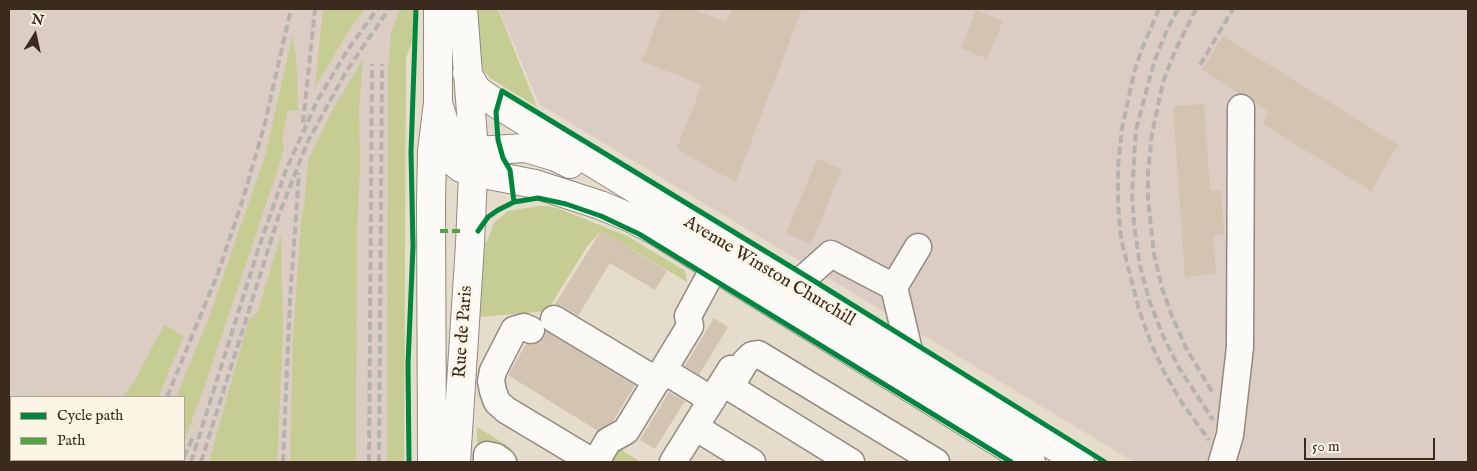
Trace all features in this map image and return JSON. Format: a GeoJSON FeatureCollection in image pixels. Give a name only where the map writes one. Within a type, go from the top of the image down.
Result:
{"type":"FeatureCollection","features":[{"type":"Feature","properties":{"kind":"main road"},"geometry":{"type":"LineString","coordinates":[[438,9],[438,103],[448,135],[450,154],[468,162]]}},
{"type":"Feature","properties":{"kind":"main road"},"geometry":{"type":"LineString","coordinates":[[463,9],[467,73],[468,162]]}},
{"type":"Feature","properties":{"kind":"main road","name":"Avenue Winston Churchill"},"geometry":{"type":"LineString","coordinates":[[467,73],[472,84],[484,95],[684,220],[1080,462]]}},
{"type":"Feature","properties":{"kind":"main road","name":"Rue de Paris"},"geometry":{"type":"LineString","coordinates":[[432,462],[431,203],[432,151],[438,103]]}},
{"type":"Feature","properties":{"kind":"main road"},"geometry":{"type":"LineString","coordinates":[[431,203],[436,187],[468,162],[526,148],[556,157],[623,192],[684,220]]}},
{"type":"Feature","properties":{"kind":"main road","name":"Rue de Paris"},"geometry":{"type":"LineString","coordinates":[[456,462],[472,201],[468,162]]}},
{"type":"Feature","properties":{"kind":"main road","name":"Avenue Winston Churchill"},"geometry":{"type":"LineString","coordinates":[[468,162],[600,205],[656,231],[1031,462]]}},
{"type":"Feature","properties":{"kind":"lane"},"geometry":{"type":"LineString","coordinates":[[1222,462],[1230,435],[1240,347],[1241,108]]}},
{"type":"Feature","properties":{"kind":"lane"},"geometry":{"type":"LineString","coordinates":[[911,359],[894,287],[918,246]]}},
{"type":"Feature","properties":{"kind":"lane"},"geometry":{"type":"LineString","coordinates":[[794,287],[832,254],[894,287]]}},
{"type":"Feature","properties":{"kind":"lane"},"geometry":{"type":"LineString","coordinates":[[531,330],[524,327],[514,330],[494,371],[491,381],[492,391],[497,402],[506,410],[591,461],[597,460],[608,441],[626,431],[690,326],[688,316],[714,268]]}},
{"type":"Feature","properties":{"kind":"lane"},"geometry":{"type":"LineString","coordinates":[[554,319],[660,375],[724,385],[851,462]]}},
{"type":"Feature","properties":{"kind":"lane"},"geometry":{"type":"LineString","coordinates":[[673,462],[724,385],[752,355],[758,354],[936,462]]}},
{"type":"Feature","properties":{"kind":"lane"},"geometry":{"type":"LineString","coordinates":[[695,428],[752,462]]}},
{"type":"Feature","properties":{"kind":"lane"},"geometry":{"type":"LineString","coordinates":[[486,462],[487,455],[496,457],[503,462]]}},
{"type":"Feature","properties":{"kind":"shaded area"},"geometry":{"type":"Polygon","coordinates":[[[9,9],[400,9],[397,462],[9,462],[9,9]]]}},
{"type":"Feature","properties":{"kind":"shaded area"},"geometry":{"type":"Polygon","coordinates":[[[499,9],[1468,9],[1468,462],[1134,462],[539,104],[499,9]]]}},
{"type":"Feature","properties":{"kind":"green space"},"geometry":{"type":"Polygon","coordinates":[[[323,9],[365,9],[353,24],[315,87],[323,9]]]}},
{"type":"Feature","properties":{"kind":"green space"},"geometry":{"type":"Polygon","coordinates":[[[400,9],[416,9],[417,30],[406,58],[404,462],[387,462],[388,69],[391,32],[400,9]]]}},
{"type":"Feature","properties":{"kind":"green space"},"geometry":{"type":"Polygon","coordinates":[[[476,9],[498,9],[537,107],[490,78],[481,68],[476,9]]]}},
{"type":"Feature","properties":{"kind":"green space"},"geometry":{"type":"Polygon","coordinates":[[[293,34],[297,72],[298,111],[288,110],[282,139],[284,148],[280,163],[185,439],[185,396],[176,396],[210,315],[265,156],[293,34]]]}},
{"type":"Feature","properties":{"kind":"green space"},"geometry":{"type":"Polygon","coordinates":[[[363,59],[359,110],[356,462],[290,462],[293,340],[301,221],[304,209],[308,160],[331,113],[363,59]]]}},
{"type":"Feature","properties":{"kind":"green space"},"geometry":{"type":"Polygon","coordinates":[[[539,206],[560,209],[627,236],[685,271],[687,282],[601,231],[588,245],[547,311],[479,317],[483,245],[487,241],[494,223],[508,211],[539,206]]]}},
{"type":"Feature","properties":{"kind":"green space"},"geometry":{"type":"Polygon","coordinates":[[[281,235],[283,330],[277,462],[209,462],[248,322],[258,311],[281,235]]]}},
{"type":"Feature","properties":{"kind":"green space"},"geometry":{"type":"Polygon","coordinates":[[[164,325],[184,336],[158,396],[123,396],[134,382],[164,325]]]}},
{"type":"Feature","properties":{"kind":"green space"},"geometry":{"type":"Polygon","coordinates":[[[477,427],[513,449],[490,450],[477,462],[477,427]]]}},
{"type":"Feature","properties":{"kind":"green space"},"geometry":{"type":"Polygon","coordinates":[[[613,445],[641,462],[603,462],[613,445]]]}},
{"type":"Feature","properties":{"kind":"building"},"geometry":{"type":"Polygon","coordinates":[[[662,9],[692,9],[726,22],[732,9],[802,9],[736,181],[718,173],[677,148],[702,85],[642,61],[662,9]]]}},
{"type":"Feature","properties":{"kind":"building"},"geometry":{"type":"Polygon","coordinates":[[[976,10],[1003,21],[987,59],[961,48],[976,10]]]}},
{"type":"Feature","properties":{"kind":"building"},"geometry":{"type":"Polygon","coordinates":[[[1223,36],[1398,145],[1371,191],[1263,124],[1269,112],[1255,103],[1249,95],[1239,93],[1202,70],[1223,36]]]}},
{"type":"Feature","properties":{"kind":"building"},"geometry":{"type":"Polygon","coordinates":[[[1204,104],[1210,191],[1221,190],[1224,234],[1213,236],[1216,274],[1185,277],[1173,106],[1204,104]]]}},
{"type":"Feature","properties":{"kind":"building"},"geometry":{"type":"Polygon","coordinates":[[[817,159],[842,169],[811,244],[786,234],[817,159]]]}},
{"type":"Feature","properties":{"kind":"building"},"geometry":{"type":"Polygon","coordinates":[[[601,231],[667,271],[655,290],[610,263],[578,316],[555,304],[601,231]]]}},
{"type":"Feature","properties":{"kind":"building"},"geometry":{"type":"Polygon","coordinates":[[[714,318],[728,327],[699,375],[685,366],[714,318]]]}},
{"type":"Feature","properties":{"kind":"building"},"geometry":{"type":"Polygon","coordinates":[[[546,331],[635,385],[613,421],[598,431],[508,375],[526,344],[533,345],[540,342],[545,336],[546,331]]]}},
{"type":"Feature","properties":{"kind":"building"},"geometry":{"type":"Polygon","coordinates":[[[669,392],[685,401],[655,449],[640,440],[669,392]]]}},
{"type":"Feature","properties":{"kind":"railway"},"geometry":{"type":"LineString","coordinates":[[167,396],[218,273],[243,199],[264,127],[291,9]]}},
{"type":"Feature","properties":{"kind":"railway"},"geometry":{"type":"LineString","coordinates":[[303,123],[315,9]]}},
{"type":"Feature","properties":{"kind":"railway"},"geometry":{"type":"LineString","coordinates":[[191,462],[258,250],[286,170],[317,101],[347,51],[377,9]]}},
{"type":"Feature","properties":{"kind":"railway"},"geometry":{"type":"LineString","coordinates":[[201,462],[280,212],[308,141],[347,70],[389,9]]}},
{"type":"Feature","properties":{"kind":"railway"},"geometry":{"type":"LineString","coordinates":[[1159,9],[1134,73],[1122,128],[1118,166],[1118,203],[1121,239],[1139,310],[1151,343],[1164,372],[1182,403],[1209,440]]}},
{"type":"Feature","properties":{"kind":"railway"},"geometry":{"type":"LineString","coordinates":[[1178,9],[1154,62],[1136,130],[1132,193],[1134,224],[1140,266],[1150,303],[1164,338],[1179,368],[1213,420]]}},
{"type":"Feature","properties":{"kind":"railway"},"geometry":{"type":"LineString","coordinates":[[1196,9],[1175,51],[1163,82],[1152,134],[1148,172],[1148,200],[1154,254],[1162,288],[1186,348],[1214,395]]}},
{"type":"Feature","properties":{"kind":"railway"},"geometry":{"type":"LineString","coordinates":[[1200,65],[1233,9]]}},
{"type":"Feature","properties":{"kind":"railway"},"geometry":{"type":"LineString","coordinates":[[369,462],[372,64]]}},
{"type":"Feature","properties":{"kind":"railway"},"geometry":{"type":"LineString","coordinates":[[379,462],[382,64]]}},
{"type":"Feature","properties":{"kind":"railway"},"geometry":{"type":"LineString","coordinates":[[283,462],[290,300],[299,173]]}},
{"type":"Feature","properties":{"kind":"railway"},"geometry":{"type":"LineString","coordinates":[[185,455],[193,437]]}},
{"type":"Feature","properties":{"kind":"marked path"},"geometry":{"type":"LineString","coordinates":[[440,231],[462,231]]}},
{"type":"Feature","properties":{"kind":"cycle path"},"geometry":{"type":"LineString","coordinates":[[409,462],[408,364],[413,246],[411,152],[416,9]]}},
{"type":"Feature","properties":{"kind":"cycle path"},"geometry":{"type":"LineString","coordinates":[[478,231],[488,217],[514,202],[510,170],[503,158],[498,140],[496,112],[502,91],[811,279],[1105,462]]}},
{"type":"Feature","properties":{"kind":"cycle path"},"geometry":{"type":"LineString","coordinates":[[514,202],[538,198],[566,204],[601,216],[639,234],[1011,462]]}}]}
